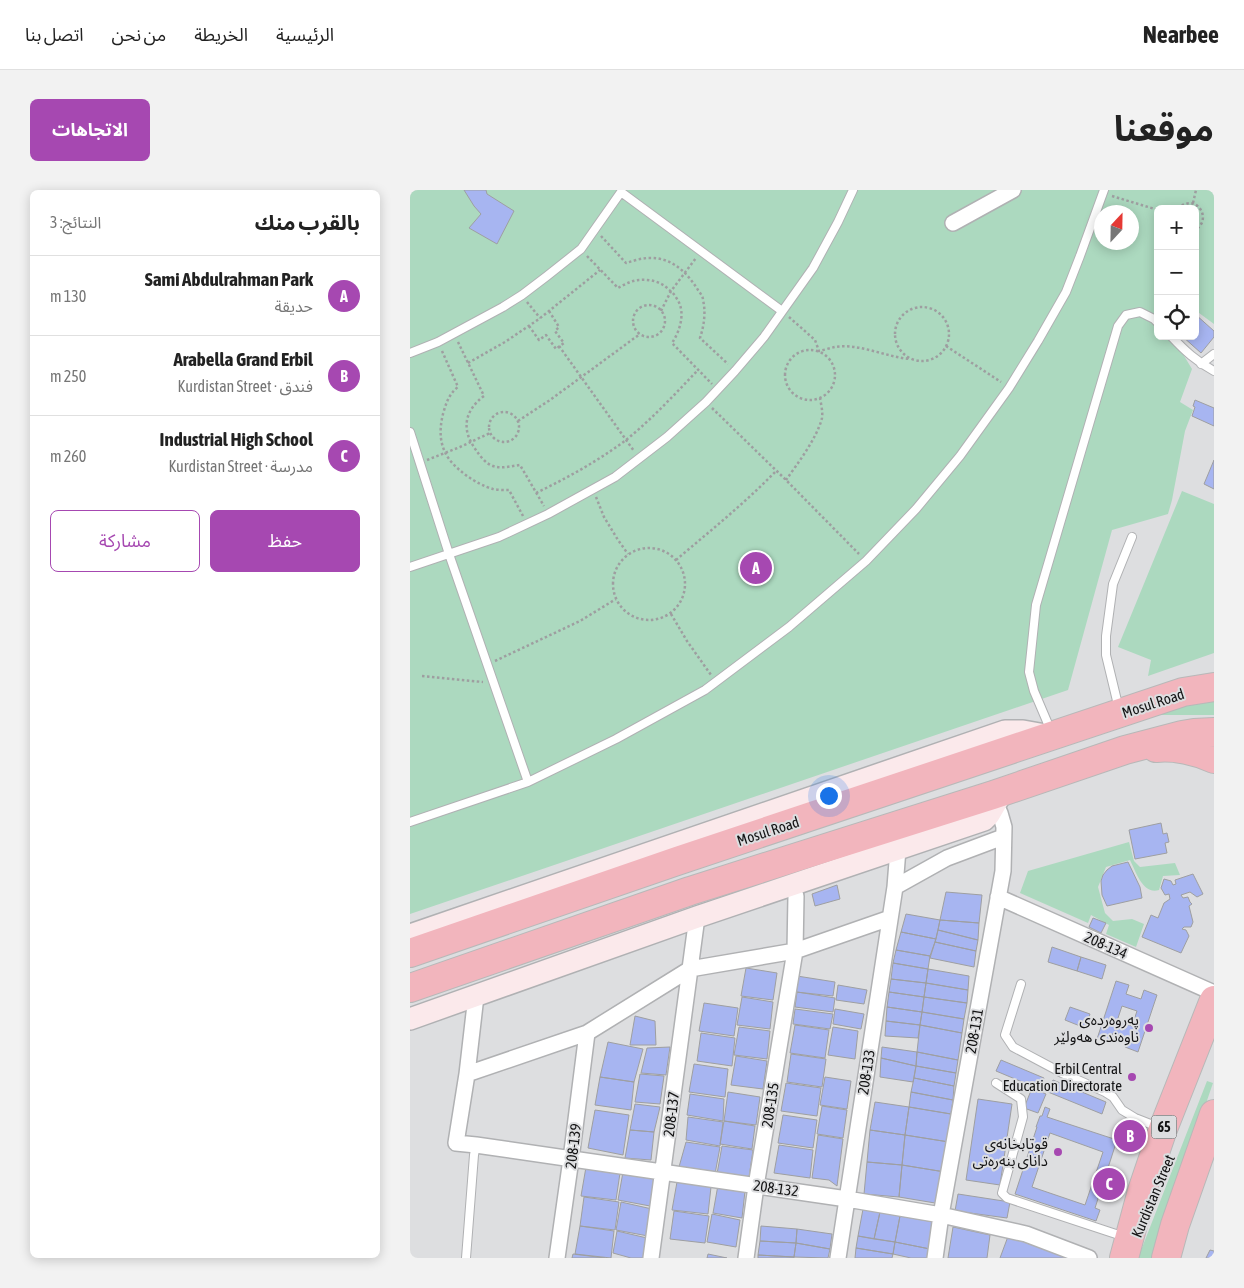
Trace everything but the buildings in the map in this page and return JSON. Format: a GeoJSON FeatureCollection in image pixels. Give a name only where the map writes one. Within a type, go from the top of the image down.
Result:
{"type":"FeatureCollection","features":[{"type":"Feature","properties":{"kind":"highway"},"geometry":{"type":"LineString","coordinates":[[1183,692],[1214,680]]}},
{"type":"Feature","properties":{"kind":"highway","name":"Mosul Road"},"geometry":{"type":"LineString","coordinates":[[410,955],[667,864],[1183,692],[1214,687]]}},
{"type":"Feature","properties":{"kind":"highway"},"geometry":{"type":"LineString","coordinates":[[414,986],[690,891],[999,798],[1125,750],[1182,735],[1214,732]]}},
{"type":"Feature","properties":{"kind":"highway"},"geometry":{"type":"LineString","coordinates":[[1125,750],[1161,747],[1179,749],[1197,753],[1214,760]]}},
{"type":"Feature","properties":{"kind":"highway"},"geometry":{"type":"LineString","coordinates":[[460,936],[457,946],[458,951],[463,960],[472,966]]}},
{"type":"Feature","properties":{"kind":"highway"},"geometry":{"type":"LineString","coordinates":[[410,955],[416,962],[420,973],[414,986]]}},
{"type":"Feature","properties":{"kind":"highway","name":"Kurdistan Street"},"geometry":{"type":"LineString","coordinates":[[1127,1252],[1142,1191],[1163,1129],[1214,1000]]}},
{"type":"Feature","properties":{"kind":"highway","name":"Kurdistan Street"},"geometry":{"type":"LineString","coordinates":[[1127,1252],[1214,1050]]}},
{"type":"Feature","properties":{"kind":"highway","name":"Kurdistan Street"},"geometry":{"type":"LineString","coordinates":[[1166,1258],[1175,1225],[1214,1114]]}},
{"type":"Feature","properties":{"kind":"highway"},"geometry":{"type":"LineString","coordinates":[[1172,1258],[1214,1157]]}},
{"type":"Feature","properties":{"kind":"street"},"geometry":{"type":"LineString","coordinates":[[953,223],[1013,190]]}},
{"type":"Feature","properties":{"kind":"street"},"geometry":{"type":"LineString","coordinates":[[410,935],[1005,730],[1054,736]]}},
{"type":"Feature","properties":{"kind":"street"},"geometry":{"type":"LineString","coordinates":[[410,1020],[697,917],[984,820],[999,798]]}},
{"type":"Feature","properties":{"kind":"street","name":"208-131"},"geometry":{"type":"LineString","coordinates":[[935,1258],[941,1215],[1003,872],[1004,827],[1000,813],[999,798]]}},
{"type":"Feature","properties":{"kind":"street"},"geometry":{"type":"LineString","coordinates":[[894,887],[947,858],[1004,837]]}},
{"type":"Feature","properties":{"kind":"street","name":"208-133"},"geometry":{"type":"LineString","coordinates":[[838,1258],[890,918],[898,849]]}},
{"type":"Feature","properties":{"kind":"street","name":"208-135"},"geometry":{"type":"LineString","coordinates":[[746,1258],[795,951],[796,896]]}},
{"type":"Feature","properties":{"kind":"street","name":"208-134"},"geometry":{"type":"LineString","coordinates":[[998,897],[1214,993]]}},
{"type":"Feature","properties":{"kind":"street","name":"208-137"},"geometry":{"type":"LineString","coordinates":[[651,1258],[697,917]]}},
{"type":"Feature","properties":{"kind":"street"},"geometry":{"type":"LineString","coordinates":[[476,996],[467,1074],[587,1033],[690,969],[795,951],[890,918]]}},
{"type":"Feature","properties":{"kind":"street","name":"208-139"},"geometry":{"type":"LineString","coordinates":[[557,1258],[587,1033]]}},
{"type":"Feature","properties":{"kind":"street","name":"208-132"},"geometry":{"type":"LineString","coordinates":[[467,1074],[456,1143],[847,1199],[941,1215],[1026,1234],[1089,1258]]}},
{"type":"Feature","properties":{"kind":"lane"},"geometry":{"type":"LineString","coordinates":[[410,567],[499,537],[548,514],[615,477],[667,436],[706,402],[764,337],[813,268],[853,190]]}},
{"type":"Feature","properties":{"kind":"lane"},"geometry":{"type":"LineString","coordinates":[[410,353],[438,342],[522,295],[581,249],[621,192],[782,311]]}},
{"type":"Feature","properties":{"kind":"lane"},"geometry":{"type":"LineString","coordinates":[[410,822],[528,782],[616,738],[705,690],[789,628],[866,561],[916,509],[960,456],[1009,388],[1066,292],[1104,192]]}},
{"type":"Feature","properties":{"kind":"lane"},"geometry":{"type":"LineString","coordinates":[[1054,736],[1034,691],[1029,672],[1036,605],[1118,326],[1126,315],[1140,312],[1154,319]]}},
{"type":"Feature","properties":{"kind":"lane"},"geometry":{"type":"LineString","coordinates":[[1175,340],[1190,356],[1214,371]]}},
{"type":"Feature","properties":{"kind":"lane"},"geometry":{"type":"LineString","coordinates":[[1201,364],[1214,354]]}},
{"type":"Feature","properties":{"kind":"lane"},"geometry":{"type":"LineString","coordinates":[[410,432],[528,782]]}},
{"type":"Feature","properties":{"kind":"lane"},"geometry":{"type":"LineString","coordinates":[[1120,714],[1106,655],[1106,636],[1113,584],[1132,537]]}},
{"type":"Feature","properties":{"kind":"lane"},"geometry":{"type":"LineString","coordinates":[[1021,984],[1005,1035],[1013,1047],[1062,1074],[1105,1092],[1113,1098],[1122,1110],[1135,1118],[1163,1129]]}},
{"type":"Feature","properties":{"kind":"lane"},"geometry":{"type":"LineString","coordinates":[[996,1084],[1021,1099],[1023,1117],[1002,1193],[1007,1198],[1114,1233],[1127,1252]]}},
{"type":"Feature","properties":{"kind":"lane"},"geometry":{"type":"LineString","coordinates":[[466,1258],[476,1145]]}},
{"type":"Feature","properties":{"kind":"path"},"geometry":{"type":"LineString","coordinates":[[1193,203],[1196,190]]}},
{"type":"Feature","properties":{"kind":"path"},"geometry":{"type":"LineString","coordinates":[[1104,192],[1154,209]]}},
{"type":"Feature","properties":{"kind":"path"},"geometry":{"type":"LineString","coordinates":[[1183,205],[1193,203],[1196,205]]}},
{"type":"Feature","properties":{"kind":"path"},"geometry":{"type":"LineString","coordinates":[[1199,207],[1204,216],[1202,225],[1199,227]]}},
{"type":"Feature","properties":{"kind":"path"},"geometry":{"type":"LineString","coordinates":[[595,230],[626,263],[648,258],[664,260],[685,272],[703,298],[703,328],[700,338],[735,371]]}},
{"type":"Feature","properties":{"kind":"path"},"geometry":{"type":"LineString","coordinates":[[581,249],[618,288],[629,282],[640,280],[663,283],[671,291],[678,299],[681,310],[681,323],[678,335],[672,343],[717,389]]}},
{"type":"Feature","properties":{"kind":"path"},"geometry":{"type":"LineString","coordinates":[[661,311],[671,291],[701,251]]}},
{"type":"Feature","properties":{"kind":"path"},"geometry":{"type":"LineString","coordinates":[[468,363],[529,326],[600,270]]}},
{"type":"Feature","properties":{"kind":"path"},"geometry":{"type":"LineString","coordinates":[[522,295],[540,318]]}},
{"type":"Feature","properties":{"kind":"path"},"geometry":{"type":"LineString","coordinates":[[647,306],[652,306],[661,311],[665,320],[659,334],[649,337],[640,334],[636,330],[634,325],[635,315],[638,311],[647,306]]}},
{"type":"Feature","properties":{"kind":"path"},"geometry":{"type":"LineString","coordinates":[[819,351],[836,347],[856,348],[919,361],[935,358],[942,352],[949,337],[945,320],[931,308],[913,309],[905,313],[899,320],[895,338],[904,354],[911,359]]}},
{"type":"Feature","properties":{"kind":"path"},"geometry":{"type":"LineString","coordinates":[[529,326],[539,340],[546,335],[556,349],[564,343],[555,330],[560,327],[548,311]]}},
{"type":"Feature","properties":{"kind":"path"},"geometry":{"type":"LineString","coordinates":[[782,311],[815,340],[819,351]]}},
{"type":"Feature","properties":{"kind":"path"},"geometry":{"type":"LineString","coordinates":[[455,333],[484,396],[476,402],[467,415],[466,430],[470,442],[480,456],[491,466],[504,468],[520,465],[548,514]]}},
{"type":"Feature","properties":{"kind":"path"},"geometry":{"type":"LineString","coordinates":[[518,421],[640,334]]}},
{"type":"Feature","properties":{"kind":"path"},"geometry":{"type":"LineString","coordinates":[[438,342],[458,387],[452,392],[446,404],[441,423],[440,436],[445,453],[463,473],[479,483],[494,489],[509,490],[527,524]]}},
{"type":"Feature","properties":{"kind":"path"},"geometry":{"type":"LineString","coordinates":[[559,346],[625,440],[640,458]]}},
{"type":"Feature","properties":{"kind":"path"},"geometry":{"type":"LineString","coordinates":[[946,346],[1009,388]]}},
{"type":"Feature","properties":{"kind":"path"},"geometry":{"type":"LineString","coordinates":[[803,350],[819,351],[832,362],[835,370],[835,379],[832,387],[820,398],[812,400],[796,396],[790,390],[784,375],[790,359],[803,350]]}},
{"type":"Feature","properties":{"kind":"path"},"geometry":{"type":"LineString","coordinates":[[536,493],[578,472],[625,440],[662,407],[698,370]]}},
{"type":"Feature","properties":{"kind":"path"},"geometry":{"type":"LineString","coordinates":[[786,480],[806,452],[815,434],[822,417],[820,398]]}},
{"type":"Feature","properties":{"kind":"path"},"geometry":{"type":"LineString","coordinates":[[706,402],[866,561]]}},
{"type":"Feature","properties":{"kind":"path"},"geometry":{"type":"LineString","coordinates":[[507,412],[516,417],[518,421],[519,426],[516,436],[508,442],[497,440],[490,433],[489,423],[494,415],[498,413],[507,412]]}},
{"type":"Feature","properties":{"kind":"path"},"geometry":{"type":"LineString","coordinates":[[421,463],[490,433]]}},
{"type":"Feature","properties":{"kind":"path"},"geometry":{"type":"LineString","coordinates":[[676,560],[726,518],[776,471]]}},
{"type":"Feature","properties":{"kind":"path"},"geometry":{"type":"LineString","coordinates":[[592,489],[604,517],[628,554]]}},
{"type":"Feature","properties":{"kind":"path"},"geometry":{"type":"LineString","coordinates":[[648,548],[658,549],[668,553],[676,560],[683,570],[686,582],[684,594],[679,605],[671,614],[661,619],[640,620],[621,608],[612,587],[614,574],[619,563],[628,554],[648,548]]}},
{"type":"Feature","properties":{"kind":"path"},"geometry":{"type":"LineString","coordinates":[[488,664],[580,621],[616,599]]}},
{"type":"Feature","properties":{"kind":"path"},"geometry":{"type":"LineString","coordinates":[[671,614],[686,640],[716,682]]}},
{"type":"Feature","properties":{"kind":"path"},"geometry":{"type":"LineString","coordinates":[[422,676],[494,683]]}},
{"type":"Feature","properties":{"kind":"green space"},"geometry":{"type":"Polygon","coordinates":[[[410,190],[1214,190],[1214,324],[1199,313],[1199,205],[1154,205],[1154,340],[1174,340],[1192,369],[1180,402],[1193,410],[1185,431],[1168,514],[1112,530],[1068,690],[410,914],[410,190]]]}},
{"type":"Feature","properties":{"kind":"green space"},"geometry":{"type":"Polygon","coordinates":[[[1182,491],[1214,504],[1214,653],[1148,676],[1151,660],[1118,647],[1182,491]]]}},
{"type":"Feature","properties":{"kind":"green space"},"geometry":{"type":"Polygon","coordinates":[[[1214,692],[1214,715],[1150,715],[1214,692]]]}},
{"type":"Feature","properties":{"kind":"green space"},"geometry":{"type":"Polygon","coordinates":[[[1129,842],[1134,861],[1140,867],[1175,863],[1180,875],[1163,876],[1159,890],[1153,891],[1144,886],[1130,860],[1106,867],[1098,887],[1105,913],[1113,921],[1132,919],[1144,924],[1136,947],[1106,934],[1109,925],[1091,915],[1088,923],[1020,893],[1028,871],[1129,842]]]}},
{"type":"Feature","properties":{"kind":"green space"},"geometry":{"type":"Polygon","coordinates":[[[1207,1081],[1213,1083],[1153,1258],[1138,1258],[1207,1081]]]}},
{"type":"Feature","properties":{"kind":"place","name":"Sami Abdulrahman Park"},"geometry":{"type":"Point","coordinates":[756,568]}},
{"type":"Feature","properties":{"kind":"place","name":"پەروەردەی ناوەندی هەولێر"},"geometry":{"type":"Point","coordinates":[1149,1028]}},
{"type":"Feature","properties":{"kind":"place","name":"Erbil Central Education Directorate"},"geometry":{"type":"Point","coordinates":[1132,1077]}},
{"type":"Feature","properties":{"kind":"place","name":"Arabella Grand Erbil"},"geometry":{"type":"Point","coordinates":[1130,1136]}},
{"type":"Feature","properties":{"kind":"place","name":"قوتابخانەی دانای بنەرەتی"},"geometry":{"type":"Point","coordinates":[1058,1152]}},
{"type":"Feature","properties":{"kind":"place","name":"Industrial High School"},"geometry":{"type":"Point","coordinates":[1109,1184]}}]}
